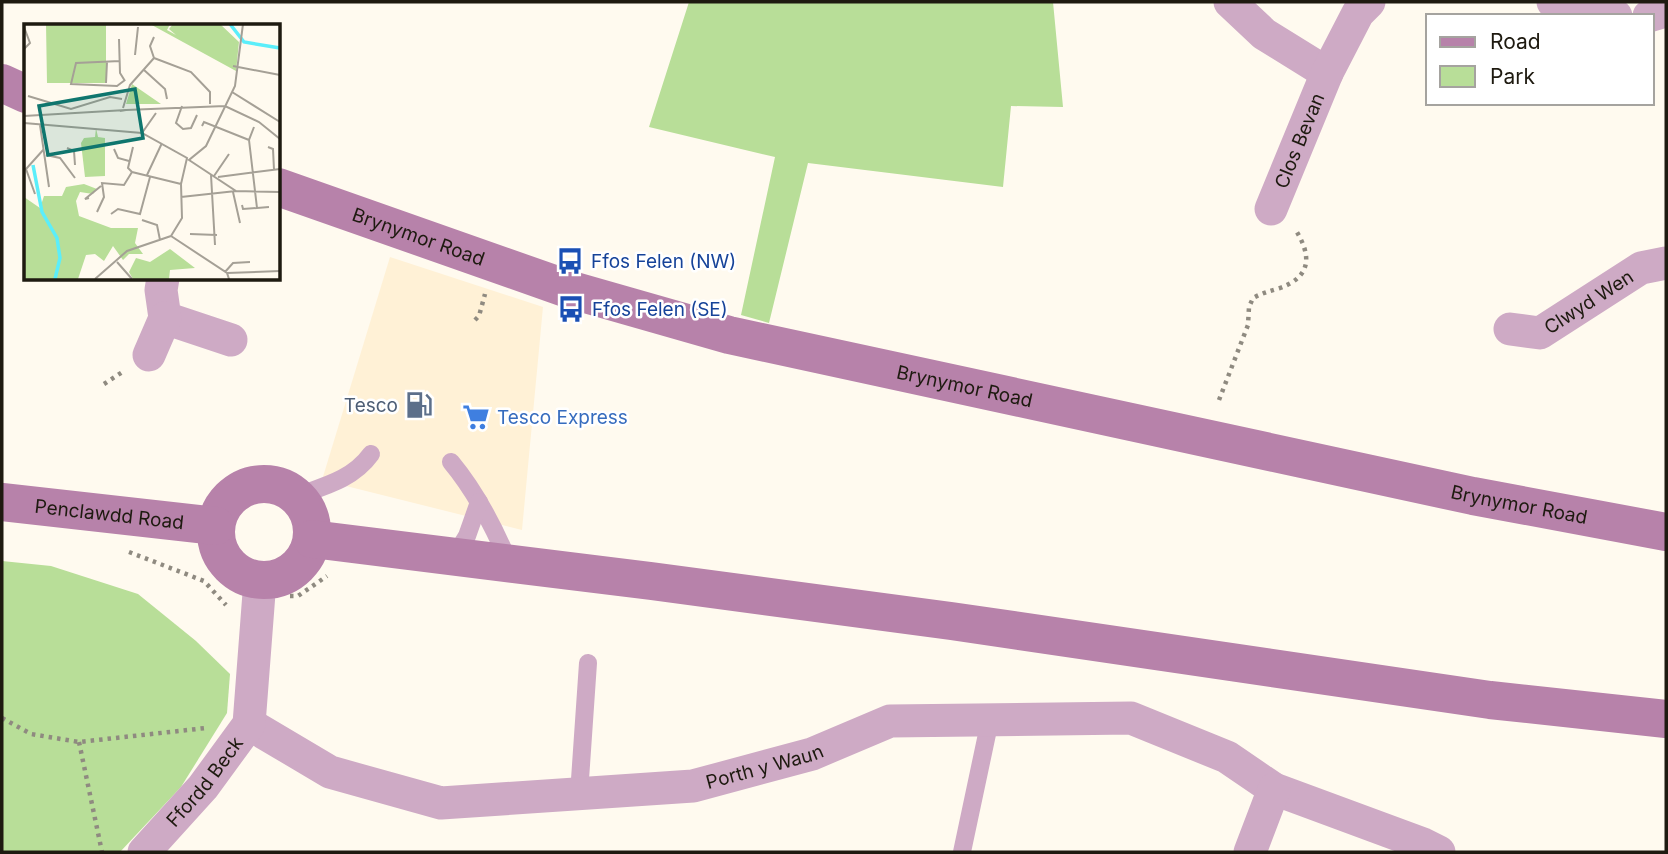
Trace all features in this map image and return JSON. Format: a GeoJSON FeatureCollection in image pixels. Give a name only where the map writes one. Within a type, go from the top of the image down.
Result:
{"type":"FeatureCollection","features":[{"type":"Feature","properties":{"kind":"main road","name":"Brynymor Road"},"geometry":{"type":"LineString","coordinates":[[280,188],[568,289],[729,335],[1473,496],[1666,532]]}},
{"type":"Feature","properties":{"kind":"main road"},"geometry":{"type":"LineString","coordinates":[[270,484],[297,496],[309,516],[312,539],[299,565],[288,574],[275,579],[260,580],[245,576],[232,568],[222,556],[217,542],[216,526],[228,499],[240,490],[270,484]]}},
{"type":"Feature","properties":{"kind":"main road","name":"Penclawdd Road"},"geometry":{"type":"LineString","coordinates":[[2,502],[216,526]]}},
{"type":"Feature","properties":{"kind":"main road"},"geometry":{"type":"LineString","coordinates":[[312,539],[964,623],[1490,701],[1666,719]]}},
{"type":"Feature","properties":{"kind":"street","name":"Clos Bevan"},"geometry":{"type":"LineString","coordinates":[[1230,2],[1264,34],[1327,73]]}},
{"type":"Feature","properties":{"kind":"street","name":"Clos Bevan"},"geometry":{"type":"LineString","coordinates":[[1280,214],[1327,73],[1359,13],[1369,2]]}},
{"type":"Feature","properties":{"kind":"street"},"geometry":{"type":"LineString","coordinates":[[1553,2],[1581,14]]}},
{"type":"Feature","properties":{"kind":"street","name":"Clwyd Wen"},"geometry":{"type":"LineString","coordinates":[[1510,329],[1540,333],[1641,268],[1666,263]]}},
{"type":"Feature","properties":{"kind":"street"},"geometry":{"type":"LineString","coordinates":[[149,355],[165,318],[161,290],[163,280]]}},
{"type":"Feature","properties":{"kind":"street"},"geometry":{"type":"LineString","coordinates":[[165,318],[231,340]]}},
{"type":"Feature","properties":{"kind":"street","name":"Ffordd Beck"},"geometry":{"type":"LineString","coordinates":[[144,852],[203,787],[248,724],[260,580]]}},
{"type":"Feature","properties":{"kind":"street","name":"Porth y Waun"},"geometry":{"type":"LineString","coordinates":[[248,724],[330,772],[441,803],[693,786],[812,754],[890,721],[1131,718],[1227,757],[1274,789],[1439,852]]}},
{"type":"Feature","properties":{"kind":"street"},"geometry":{"type":"LineString","coordinates":[[1250,852],[1274,789]]}},
{"type":"Feature","properties":{"kind":"lane"},"geometry":{"type":"LineString","coordinates":[[297,496],[347,477],[372,454]]}},
{"type":"Feature","properties":{"kind":"lane"},"geometry":{"type":"LineString","coordinates":[[451,462],[468,482],[509,563]]}},
{"type":"Feature","properties":{"kind":"lane"},"geometry":{"type":"LineString","coordinates":[[455,556],[467,536],[479,502]]}},
{"type":"Feature","properties":{"kind":"lane"},"geometry":{"type":"LineString","coordinates":[[579,794],[588,663]]}},
{"type":"Feature","properties":{"kind":"lane"},"geometry":{"type":"LineString","coordinates":[[962,852],[990,720]]}},
{"type":"Feature","properties":{"kind":"path"},"geometry":{"type":"LineString","coordinates":[[1219,400],[1248,325],[1249,307],[1253,298],[1293,282],[1304,271],[1307,257],[1305,246],[1280,214]]}},
{"type":"Feature","properties":{"kind":"path"},"geometry":{"type":"LineString","coordinates":[[2,718],[31,734],[79,742],[248,724]]}},
{"type":"Feature","properties":{"kind":"path"},"geometry":{"type":"LineString","coordinates":[[79,742],[102,852]]}},
{"type":"Feature","properties":{"kind":"shaded area"},"geometry":{"type":"Polygon","coordinates":[[[390,257],[543,307],[522,530],[322,480],[390,257]]]}},
{"type":"Feature","properties":{"kind":"green space"},"geometry":{"type":"Polygon","coordinates":[[[689,2],[1053,2],[1063,107],[1011,106],[1003,187],[808,163],[769,323],[741,315],[775,157],[649,127],[689,2]]]}},
{"type":"Feature","properties":{"kind":"green space"},"geometry":{"type":"Polygon","coordinates":[[[2,561],[51,566],[138,594],[196,641],[230,674],[227,713],[181,787],[120,852],[2,852],[2,561]]]}},
{"type":"Feature","properties":{"kind":"place","name":"Ffos Felen (NW)"},"geometry":{"type":"Point","coordinates":[570,261]}},
{"type":"Feature","properties":{"kind":"place","name":"Ffos Felen (SE)"},"geometry":{"type":"Point","coordinates":[571,309]}},
{"type":"Feature","properties":{"kind":"place","name":"Tesco"},"geometry":{"type":"Point","coordinates":[419,405]}},
{"type":"Feature","properties":{"kind":"place","name":"Tesco Express"},"geometry":{"type":"Point","coordinates":[476,417]}}]}
